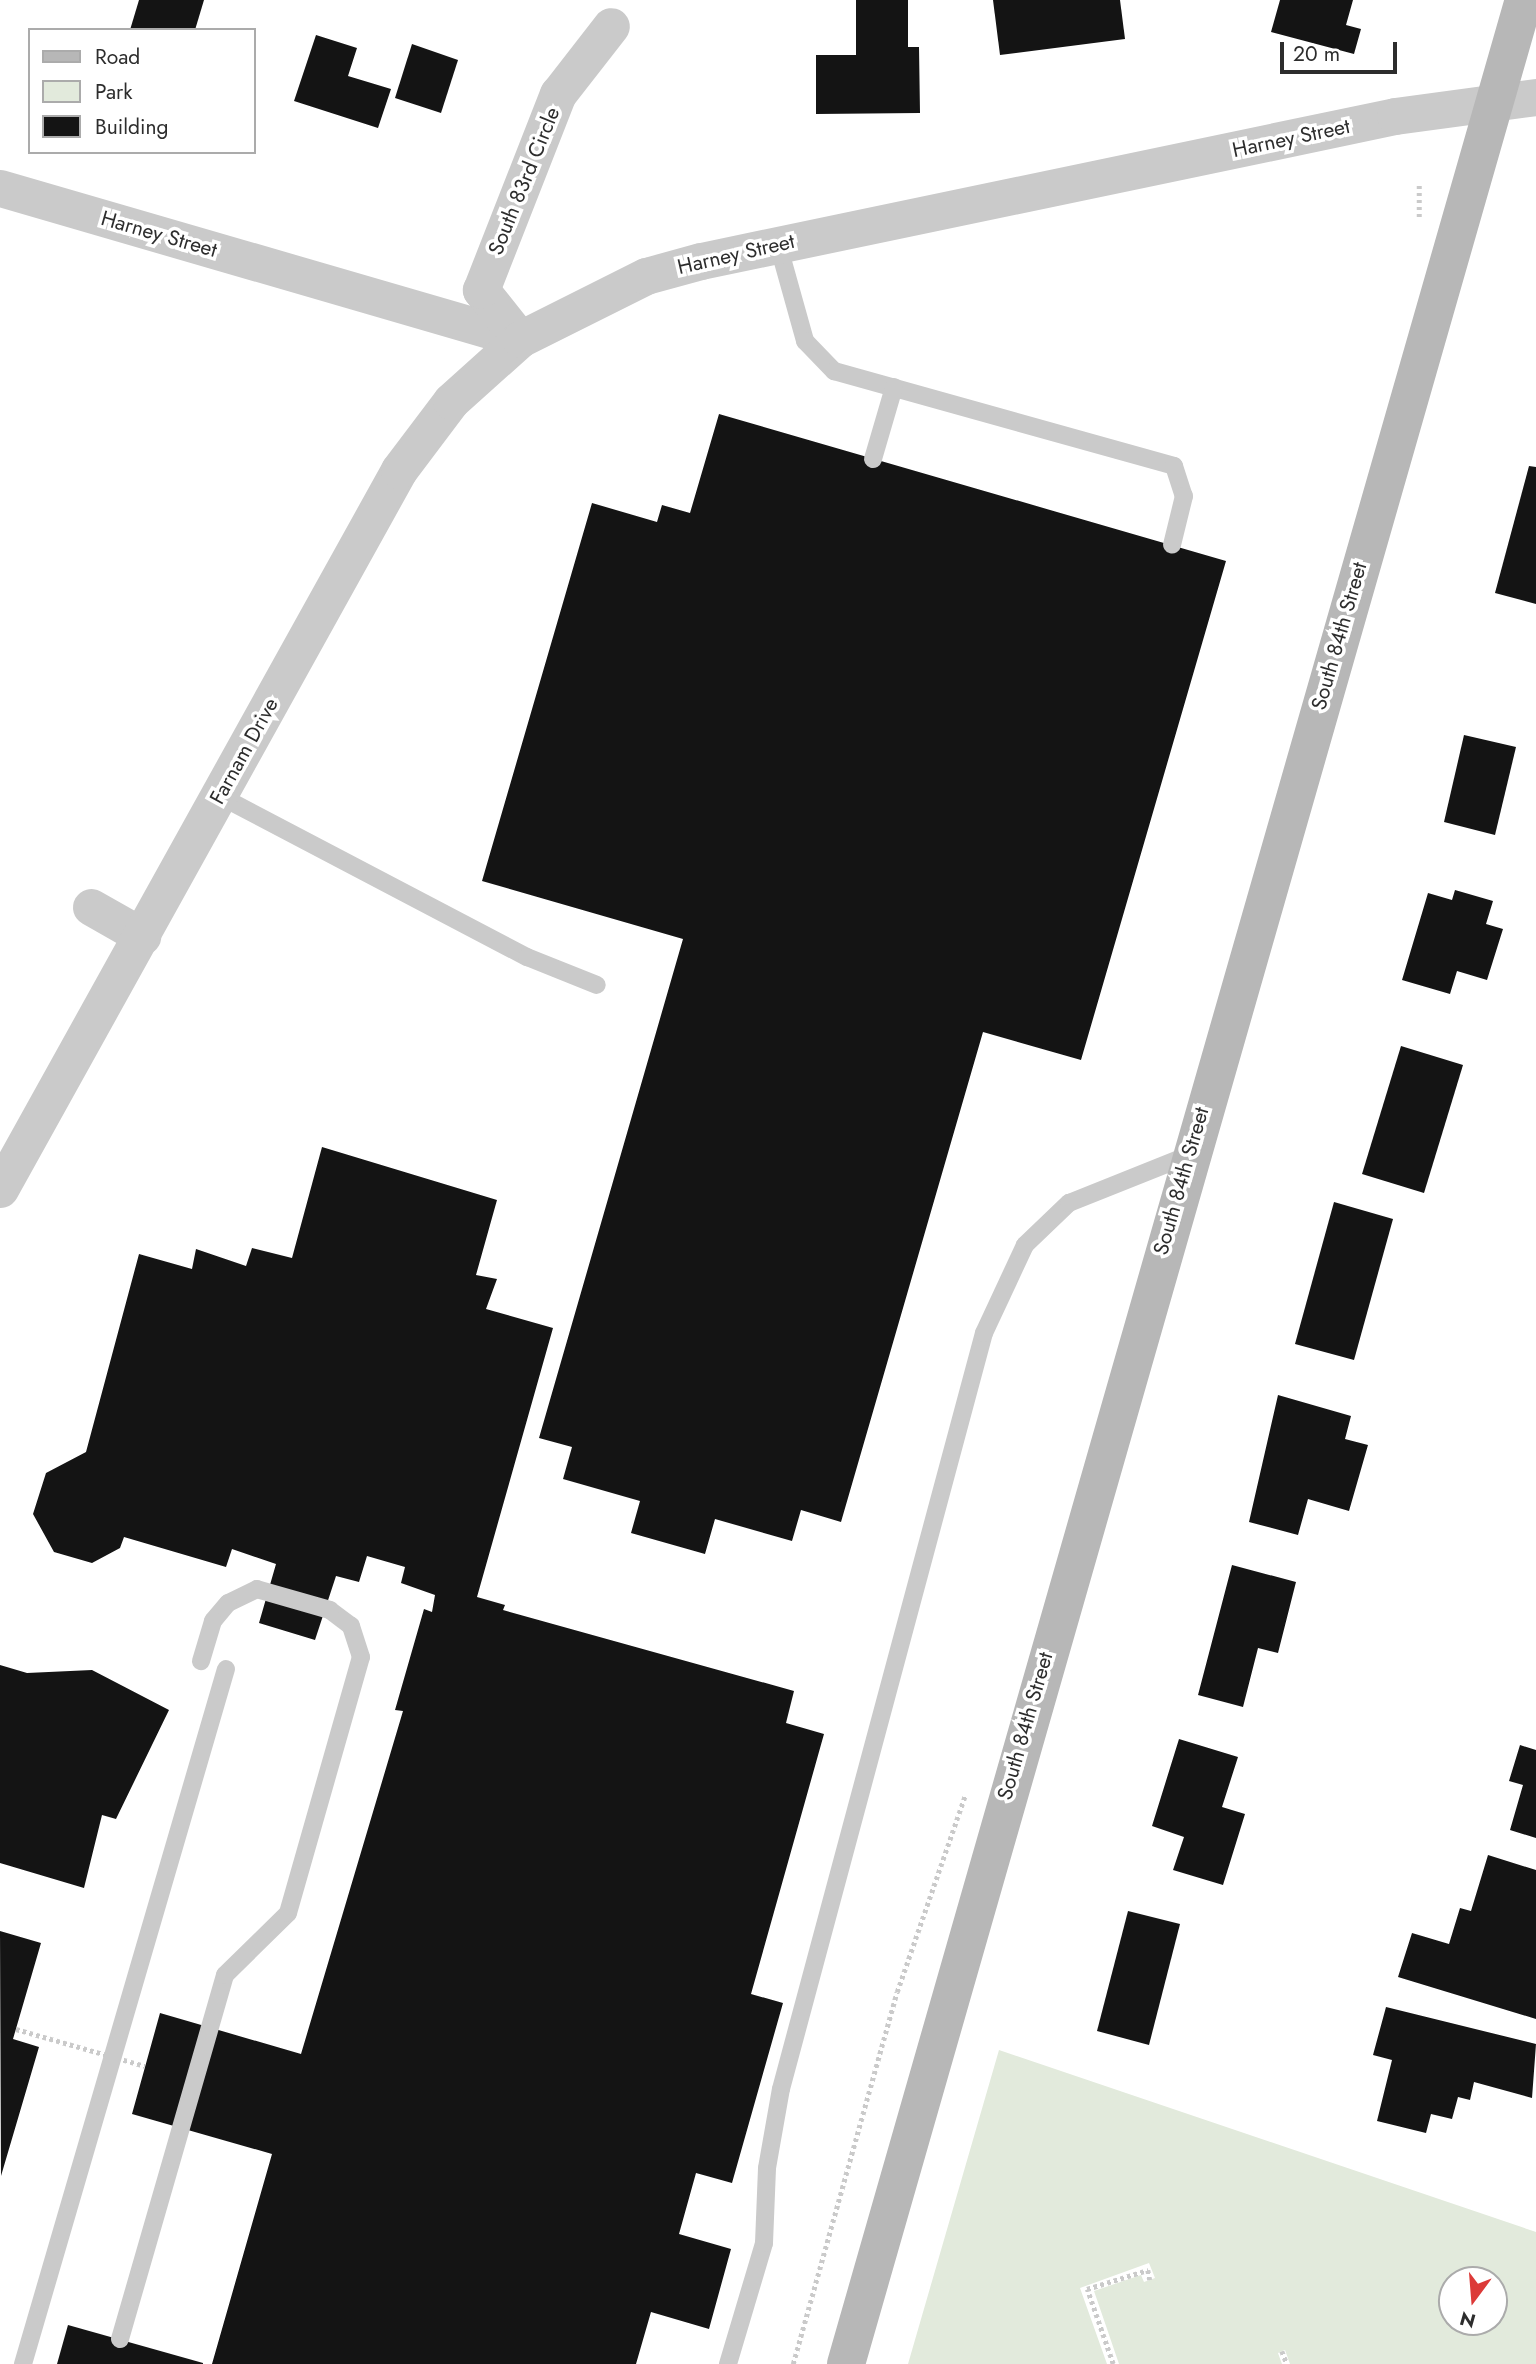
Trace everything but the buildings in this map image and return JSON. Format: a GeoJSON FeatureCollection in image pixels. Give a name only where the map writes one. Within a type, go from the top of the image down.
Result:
{"type":"FeatureCollection","features":[{"type":"Feature","properties":{"kind":"main road","name":"South 84th Street"},"geometry":{"type":"LineString","coordinates":[[846,2364],[1189,1155],[1524,0]]}},
{"type":"Feature","properties":{"kind":"street","name":"South 83rd Circle"},"geometry":{"type":"LineString","coordinates":[[520,339],[481,290],[558,94],[611,26]]}},
{"type":"Feature","properties":{"kind":"street","name":"Harney Street"},"geometry":{"type":"LineString","coordinates":[[0,188],[520,339],[646,276],[778,244],[1495,100],[1536,97]]}},
{"type":"Feature","properties":{"kind":"street","name":"Farnam Drive"},"geometry":{"type":"LineString","coordinates":[[0,1189],[399,470],[451,401],[520,339]]}},
{"type":"Feature","properties":{"kind":"street"},"geometry":{"type":"LineString","coordinates":[[91,907],[142,936]]}},
{"type":"Feature","properties":{"kind":"lane"},"geometry":{"type":"LineString","coordinates":[[778,244],[805,341],[834,371],[1174,466],[1184,496],[1172,545]]}},
{"type":"Feature","properties":{"kind":"lane"},"geometry":{"type":"LineString","coordinates":[[873,459],[894,387]]}},
{"type":"Feature","properties":{"kind":"lane"},"geometry":{"type":"LineString","coordinates":[[220,796],[527,957],[597,985]]}},
{"type":"Feature","properties":{"kind":"lane"},"geometry":{"type":"LineString","coordinates":[[728,2364],[764,2243],[767,2168],[781,2089],[984,1333],[1026,1245],[1069,1203],[1189,1155]]}},
{"type":"Feature","properties":{"kind":"lane"},"geometry":{"type":"LineString","coordinates":[[120,2339],[225,1975],[288,1913],[361,1657],[351,1626],[330,1610],[257,1589],[228,1603],[213,1621],[201,1661]]}},
{"type":"Feature","properties":{"kind":"lane"},"geometry":{"type":"LineString","coordinates":[[23,2364],[226,1669]]}},
{"type":"Feature","properties":{"kind":"path"},"geometry":{"type":"LineString","coordinates":[[16,2029],[145,2066]]}},
{"type":"Feature","properties":{"kind":"path"},"geometry":{"type":"LineString","coordinates":[[1113,2364],[1087,2289],[1148,2270],[1150,2280]]}},
{"type":"Feature","properties":{"kind":"path"},"geometry":{"type":"LineString","coordinates":[[1282,2351],[1287,2364]]}},
{"type":"Feature","properties":{"kind":"green space"},"geometry":{"type":"Polygon","coordinates":[[[999,2050],[1536,2232],[1536,2364],[1290,2364],[1285,2350],[1278,2353],[1282,2364],[1119,2364],[1094,2291],[1141,2275],[1144,2282],[1155,2278],[1149,2263],[1080,2288],[1107,2364],[908,2364],[999,2050]]]}}]}
